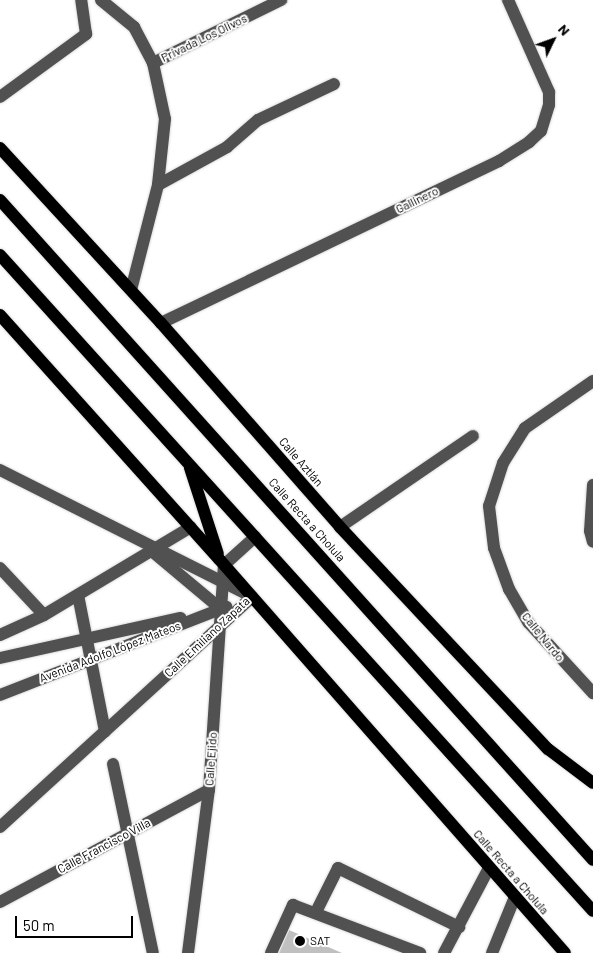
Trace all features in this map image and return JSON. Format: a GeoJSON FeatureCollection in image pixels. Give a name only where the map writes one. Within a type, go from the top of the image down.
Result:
{"type":"FeatureCollection","features":[{"type":"Feature","properties":{"kind":"main road","name":"Calle Aztlán"},"geometry":{"type":"LineString","coordinates":[[0,148],[161,323],[340,527],[548,749],[593,783]]}},
{"type":"Feature","properties":{"kind":"main road","name":"Calle Recta a Cholula"},"geometry":{"type":"LineString","coordinates":[[0,200],[593,860]]}},
{"type":"Feature","properties":{"kind":"main road"},"geometry":{"type":"LineString","coordinates":[[0,255],[593,911]]}},
{"type":"Feature","properties":{"kind":"main road","name":"Calle Recta a Cholula"},"geometry":{"type":"LineString","coordinates":[[0,315],[191,526],[565,953]]}},
{"type":"Feature","properties":{"kind":"main road"},"geometry":{"type":"LineString","coordinates":[[188,463],[222,562]]}},
{"type":"Feature","properties":{"kind":"street"},"geometry":{"type":"LineString","coordinates":[[0,97],[86,34],[81,0]]}},
{"type":"Feature","properties":{"kind":"street"},"geometry":{"type":"LineString","coordinates":[[101,0],[134,28],[153,63],[165,119],[158,185],[131,290]]}},
{"type":"Feature","properties":{"kind":"street","name":"Privada Los Olivos"},"geometry":{"type":"LineString","coordinates":[[153,63],[281,0]]}},
{"type":"Feature","properties":{"kind":"street","name":"Gallinero"},"geometry":{"type":"LineString","coordinates":[[161,323],[499,161],[529,142],[541,131],[549,105],[549,92],[508,0]]}},
{"type":"Feature","properties":{"kind":"street"},"geometry":{"type":"LineString","coordinates":[[158,185],[227,147],[258,120],[334,84]]}},
{"type":"Feature","properties":{"kind":"street","name":"Calle Nardo"},"geometry":{"type":"LineString","coordinates":[[593,381],[525,428],[502,463],[489,506],[494,548],[509,589],[529,623],[593,693]]}},
{"type":"Feature","properties":{"kind":"street"},"geometry":{"type":"LineString","coordinates":[[340,527],[473,436]]}},
{"type":"Feature","properties":{"kind":"street","name":"Calle Emiliano Zapata"},"geometry":{"type":"LineString","coordinates":[[0,470],[154,550],[252,597],[0,827]]}},
{"type":"Feature","properties":{"kind":"street"},"geometry":{"type":"LineString","coordinates":[[593,485],[590,531],[593,542]]}},
{"type":"Feature","properties":{"kind":"street"},"geometry":{"type":"LineString","coordinates":[[0,635],[44,615],[191,526]]}},
{"type":"Feature","properties":{"kind":"street"},"geometry":{"type":"LineString","coordinates":[[222,562],[255,537]]}},
{"type":"Feature","properties":{"kind":"street"},"geometry":{"type":"LineString","coordinates":[[154,550],[221,607]]}},
{"type":"Feature","properties":{"kind":"street","name":"Calle Ejido"},"geometry":{"type":"LineString","coordinates":[[188,953],[209,790],[223,582],[222,562]]}},
{"type":"Feature","properties":{"kind":"street"},"geometry":{"type":"LineString","coordinates":[[0,568],[44,615]]}},
{"type":"Feature","properties":{"kind":"street"},"geometry":{"type":"LineString","coordinates":[[78,595],[105,731]]}},
{"type":"Feature","properties":{"kind":"street","name":"Avenida Adolfo López Mateos"},"geometry":{"type":"LineString","coordinates":[[0,695],[221,607],[252,597]]}},
{"type":"Feature","properties":{"kind":"street","name":"Avenida Adolfo López Mateos"},"geometry":{"type":"LineString","coordinates":[[0,658],[221,607]]}},
{"type":"Feature","properties":{"kind":"street"},"geometry":{"type":"LineString","coordinates":[[113,764],[154,953]]}},
{"type":"Feature","properties":{"kind":"street","name":"Calle Francisco Villa"},"geometry":{"type":"LineString","coordinates":[[0,902],[209,790]]}},
{"type":"Feature","properties":{"kind":"street"},"geometry":{"type":"LineString","coordinates":[[316,912],[338,868],[460,927]]}},
{"type":"Feature","properties":{"kind":"street"},"geometry":{"type":"LineString","coordinates":[[444,953],[460,927],[489,868]]}},
{"type":"Feature","properties":{"kind":"street"},"geometry":{"type":"LineString","coordinates":[[492,953],[515,897]]}},
{"type":"Feature","properties":{"kind":"street"},"geometry":{"type":"LineString","coordinates":[[271,953],[294,905],[420,953]]}},
{"type":"Feature","properties":{"kind":"building","name":"SAT"},"geometry":{"type":"Polygon","coordinates":[[[289,930],[342,953],[279,953],[289,930]]]}},
{"type":"Feature","properties":{"kind":"place","name":"SAT"},"geometry":{"type":"Point","coordinates":[300,941]}}]}
